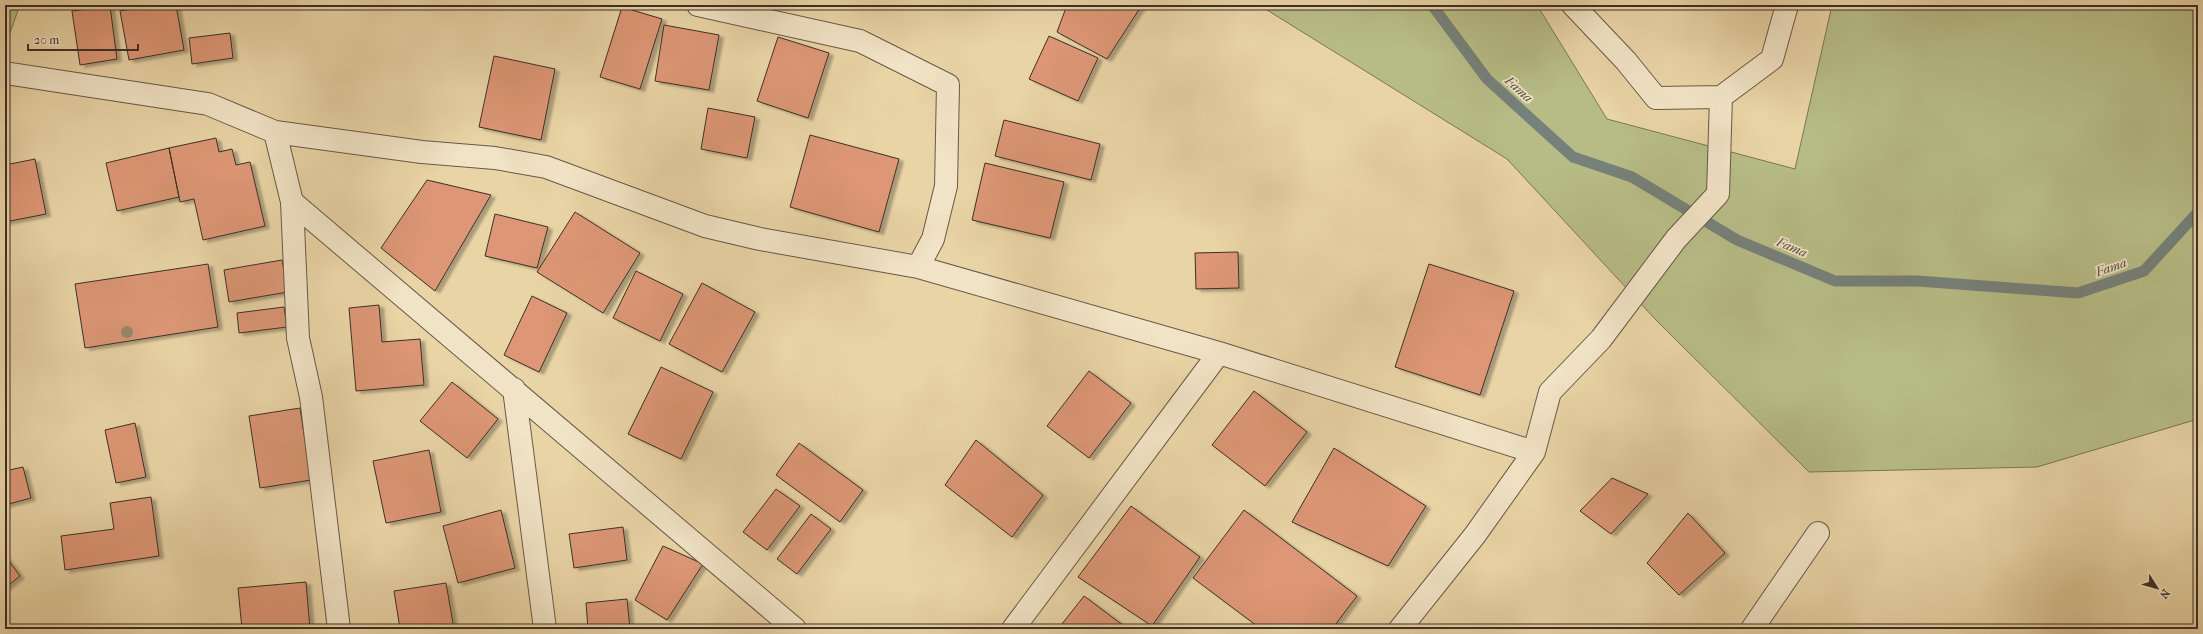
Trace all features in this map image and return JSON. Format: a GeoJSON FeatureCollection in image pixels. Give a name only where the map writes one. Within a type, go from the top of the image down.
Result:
{"type":"FeatureCollection","features":[{"type":"Feature","properties":{"kind":"street"},"geometry":{"type":"LineString","coordinates":[[698,5],[860,41],[948,85],[946,186],[933,239],[918,267]]}},
{"type":"Feature","properties":{"kind":"street"},"geometry":{"type":"LineString","coordinates":[[1573,5],[1626,61],[1656,98],[1722,96],[1772,59],[1787,5]]}},
{"type":"Feature","properties":{"kind":"street"},"geometry":{"type":"LineString","coordinates":[[5,73],[208,104],[275,132],[422,152],[495,158],[546,167],[705,226],[760,239],[918,267],[1219,353],[1534,452]]}},
{"type":"Feature","properties":{"kind":"street"},"geometry":{"type":"LineString","coordinates":[[1400,629],[1475,535],[1534,452],[1550,392],[1601,339],[1676,239],[1718,194],[1722,96]]}},
{"type":"Feature","properties":{"kind":"street"},"geometry":{"type":"LineString","coordinates":[[275,132],[292,202],[298,338],[311,397],[339,629]]}},
{"type":"Feature","properties":{"kind":"street"},"geometry":{"type":"LineString","coordinates":[[292,202],[795,629]]}},
{"type":"Feature","properties":{"kind":"street"},"geometry":{"type":"LineString","coordinates":[[1013,629],[1219,353]]}},
{"type":"Feature","properties":{"kind":"street"},"geometry":{"type":"LineString","coordinates":[[514,389],[545,629]]}},
{"type":"Feature","properties":{"kind":"street"},"geometry":{"type":"LineString","coordinates":[[1752,629],[1818,533]]}},
{"type":"Feature","properties":{"kind":"green space"},"geometry":{"type":"Polygon","coordinates":[[[5,5],[20,5],[6,44],[5,43],[5,5]]]}},
{"type":"Feature","properties":{"kind":"green space"},"geometry":{"type":"Polygon","coordinates":[[[1259,5],[1537,5],[1607,119],[1795,169],[1832,5],[2198,5],[2198,419],[2037,467],[1809,472],[1655,319],[1507,159],[1259,5]]]}},
{"type":"Feature","properties":{"kind":"building"},"geometry":{"type":"Polygon","coordinates":[[[156,5],[176,5],[184,50],[129,60],[120,11],[156,5]]]}},
{"type":"Feature","properties":{"kind":"building"},"geometry":{"type":"Polygon","coordinates":[[[1067,5],[1142,5],[1107,59],[1057,32],[1067,5]]]}},
{"type":"Feature","properties":{"kind":"building"},"geometry":{"type":"Polygon","coordinates":[[[110,6],[117,59],[80,65],[72,11],[110,6]]]}},
{"type":"Feature","properties":{"kind":"building"},"geometry":{"type":"Polygon","coordinates":[[[622,7],[662,19],[640,89],[600,77],[622,7]]]}},
{"type":"Feature","properties":{"kind":"building"},"geometry":{"type":"Polygon","coordinates":[[[664,25],[719,35],[709,90],[655,81],[664,25]]]}},
{"type":"Feature","properties":{"kind":"building"},"geometry":{"type":"Polygon","coordinates":[[[230,33],[233,58],[192,64],[189,38],[230,33]]]}},
{"type":"Feature","properties":{"kind":"building"},"geometry":{"type":"Polygon","coordinates":[[[1049,36],[1098,58],[1078,101],[1029,79],[1049,36]]]}},
{"type":"Feature","properties":{"kind":"building"},"geometry":{"type":"Polygon","coordinates":[[[778,37],[829,53],[808,118],[757,101],[778,37]]]}},
{"type":"Feature","properties":{"kind":"building"},"geometry":{"type":"Polygon","coordinates":[[[494,56],[555,69],[541,140],[479,127],[494,56]]]}},
{"type":"Feature","properties":{"kind":"building"},"geometry":{"type":"Polygon","coordinates":[[[708,108],[755,117],[747,158],[701,149],[708,108]]]}},
{"type":"Feature","properties":{"kind":"building"},"geometry":{"type":"Polygon","coordinates":[[[1004,120],[1100,144],[1091,180],[995,156],[1004,120]]]}},
{"type":"Feature","properties":{"kind":"building"},"geometry":{"type":"Polygon","coordinates":[[[810,135],[899,159],[879,232],[790,207],[810,135]]]}},
{"type":"Feature","properties":{"kind":"building"},"geometry":{"type":"Polygon","coordinates":[[[216,138],[219,152],[232,149],[236,165],[250,162],[265,226],[203,240],[194,199],[180,202],[169,148],[216,138]]]}},
{"type":"Feature","properties":{"kind":"building"},"geometry":{"type":"Polygon","coordinates":[[[169,148],[179,197],[117,211],[106,163],[169,148]]]}},
{"type":"Feature","properties":{"kind":"building"},"geometry":{"type":"Polygon","coordinates":[[[35,159],[46,214],[5,222],[5,165],[35,159]]]}},
{"type":"Feature","properties":{"kind":"building"},"geometry":{"type":"Polygon","coordinates":[[[985,163],[1064,182],[1050,238],[972,220],[985,163]]]}},
{"type":"Feature","properties":{"kind":"building"},"geometry":{"type":"Polygon","coordinates":[[[427,180],[491,195],[435,291],[381,248],[427,180]]]}},
{"type":"Feature","properties":{"kind":"building"},"geometry":{"type":"Polygon","coordinates":[[[575,212],[640,253],[603,313],[537,272],[575,212]]]}},
{"type":"Feature","properties":{"kind":"building"},"geometry":{"type":"Polygon","coordinates":[[[495,214],[548,227],[537,268],[485,256],[495,214]]]}},
{"type":"Feature","properties":{"kind":"building"},"geometry":{"type":"Polygon","coordinates":[[[1238,252],[1239,288],[1196,289],[1195,253],[1238,252]]]}},
{"type":"Feature","properties":{"kind":"building"},"geometry":{"type":"Polygon","coordinates":[[[282,260],[288,292],[229,302],[224,270],[282,260]]]}},
{"type":"Feature","properties":{"kind":"building"},"geometry":{"type":"Polygon","coordinates":[[[208,264],[218,327],[85,348],[75,284],[208,264]]]}},
{"type":"Feature","properties":{"kind":"building"},"geometry":{"type":"Polygon","coordinates":[[[1429,264],[1514,291],[1480,395],[1395,367],[1429,264]]]}},
{"type":"Feature","properties":{"kind":"building"},"geometry":{"type":"Polygon","coordinates":[[[636,271],[683,294],[660,341],[613,318],[636,271]]]}},
{"type":"Feature","properties":{"kind":"building"},"geometry":{"type":"Polygon","coordinates":[[[702,283],[755,312],[722,372],[669,344],[702,283]]]}},
{"type":"Feature","properties":{"kind":"building"},"geometry":{"type":"Polygon","coordinates":[[[532,296],[567,313],[539,372],[504,355],[532,296]]]}},
{"type":"Feature","properties":{"kind":"building"},"geometry":{"type":"Polygon","coordinates":[[[379,305],[382,342],[420,339],[424,385],[356,391],[349,308],[379,305]]]}},
{"type":"Feature","properties":{"kind":"building"},"geometry":{"type":"Polygon","coordinates":[[[284,307],[287,327],[239,333],[237,313],[284,307]]]}},
{"type":"Feature","properties":{"kind":"building"},"geometry":{"type":"Polygon","coordinates":[[[661,367],[713,392],[681,459],[628,434],[661,367]]]}},
{"type":"Feature","properties":{"kind":"building"},"geometry":{"type":"Polygon","coordinates":[[[1089,371],[1131,403],[1089,458],[1047,426],[1089,371]]]}},
{"type":"Feature","properties":{"kind":"building"},"geometry":{"type":"Polygon","coordinates":[[[452,382],[498,419],[467,458],[420,421],[452,382]]]}},
{"type":"Feature","properties":{"kind":"building"},"geometry":{"type":"Polygon","coordinates":[[[1254,391],[1307,432],[1265,486],[1212,445],[1254,391]]]}},
{"type":"Feature","properties":{"kind":"building"},"geometry":{"type":"Polygon","coordinates":[[[300,408],[311,480],[260,488],[249,416],[300,408]]]}},
{"type":"Feature","properties":{"kind":"building"},"geometry":{"type":"Polygon","coordinates":[[[135,423],[146,477],[116,483],[105,430],[135,423]]]}},
{"type":"Feature","properties":{"kind":"building"},"geometry":{"type":"Polygon","coordinates":[[[976,440],[1043,495],[1012,537],[945,485],[976,440]]]}},
{"type":"Feature","properties":{"kind":"building"},"geometry":{"type":"Polygon","coordinates":[[[799,443],[863,490],[840,522],[776,475],[799,443]]]}},
{"type":"Feature","properties":{"kind":"building"},"geometry":{"type":"Polygon","coordinates":[[[1334,448],[1426,506],[1388,566],[1292,522],[1334,448]]]}},
{"type":"Feature","properties":{"kind":"building"},"geometry":{"type":"Polygon","coordinates":[[[429,450],[441,512],[386,523],[373,461],[429,450]]]}},
{"type":"Feature","properties":{"kind":"building"},"geometry":{"type":"Polygon","coordinates":[[[23,467],[31,498],[5,505],[5,471],[23,467]]]}},
{"type":"Feature","properties":{"kind":"building"},"geometry":{"type":"Polygon","coordinates":[[[1612,478],[1648,494],[1611,534],[1580,511],[1612,478]]]}},
{"type":"Feature","properties":{"kind":"building"},"geometry":{"type":"Polygon","coordinates":[[[776,489],[800,506],[767,550],[743,532],[776,489]]]}},
{"type":"Feature","properties":{"kind":"building"},"geometry":{"type":"Polygon","coordinates":[[[151,497],[159,556],[65,570],[61,536],[114,529],[110,503],[151,497]]]}},
{"type":"Feature","properties":{"kind":"building"},"geometry":{"type":"Polygon","coordinates":[[[1131,506],[1200,557],[1152,626],[1078,577],[1131,506]]]}},
{"type":"Feature","properties":{"kind":"building"},"geometry":{"type":"Polygon","coordinates":[[[501,510],[515,568],[458,583],[443,526],[501,510]]]}},
{"type":"Feature","properties":{"kind":"building"},"geometry":{"type":"Polygon","coordinates":[[[1244,510],[1357,596],[1332,629],[1261,629],[1193,578],[1244,510]]]}},
{"type":"Feature","properties":{"kind":"building"},"geometry":{"type":"Polygon","coordinates":[[[1688,513],[1725,553],[1679,595],[1647,563],[1688,513]]]}},
{"type":"Feature","properties":{"kind":"building"},"geometry":{"type":"Polygon","coordinates":[[[811,514],[831,529],[797,574],[777,559],[811,514]]]}},
{"type":"Feature","properties":{"kind":"building"},"geometry":{"type":"Polygon","coordinates":[[[623,527],[627,560],[574,568],[569,534],[623,527]]]}},
{"type":"Feature","properties":{"kind":"building"},"geometry":{"type":"Polygon","coordinates":[[[663,546],[703,564],[667,620],[635,600],[663,546]]]}},
{"type":"Feature","properties":{"kind":"building"},"geometry":{"type":"Polygon","coordinates":[[[5,556],[20,576],[5,588],[5,556]]]}},
{"type":"Feature","properties":{"kind":"building"},"geometry":{"type":"Polygon","coordinates":[[[306,582],[310,629],[242,629],[238,588],[306,582]]]}},
{"type":"Feature","properties":{"kind":"building"},"geometry":{"type":"Polygon","coordinates":[[[446,583],[454,629],[400,629],[394,591],[446,583]]]}},
{"type":"Feature","properties":{"kind":"building"},"geometry":{"type":"Polygon","coordinates":[[[1084,596],[1128,629],[1058,629],[1084,596]]]}},
{"type":"Feature","properties":{"kind":"building"},"geometry":{"type":"Polygon","coordinates":[[[627,599],[630,629],[588,629],[586,603],[627,599]]]}},
{"type":"Feature","properties":{"kind":"waterway","name":"Fama"},"geometry":{"type":"LineString","coordinates":[[1432,5],[1487,79],[1573,157],[1632,177],[1737,240],[1835,281],[1918,281],[2078,293],[2144,271],[2198,212]]}}]}
